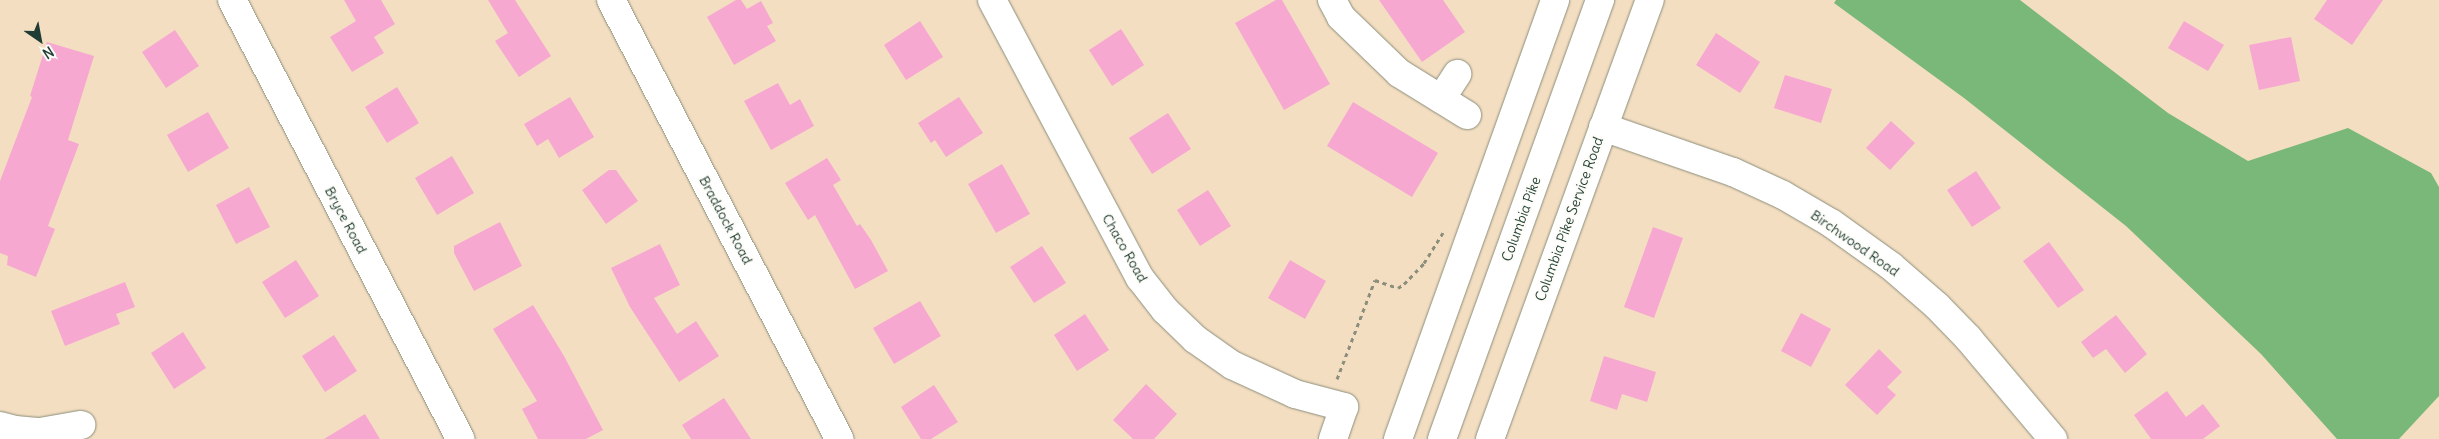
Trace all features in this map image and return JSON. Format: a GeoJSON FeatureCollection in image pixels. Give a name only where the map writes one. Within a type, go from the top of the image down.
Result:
{"type":"FeatureCollection","features":[{"type":"Feature","properties":{"kind":"street","name":"Bryce Road"},"geometry":{"type":"LineString","coordinates":[[232,0],[461,439]]}},
{"type":"Feature","properties":{"kind":"street","name":"Braddock Road"},"geometry":{"type":"LineString","coordinates":[[611,0],[840,439]]}},
{"type":"Feature","properties":{"kind":"street","name":"Chaco Road"},"geometry":{"type":"LineString","coordinates":[[992,0],[1140,278],[1164,310],[1195,339],[1232,365],[1286,391],[1336,405]]}},
{"type":"Feature","properties":{"kind":"street"},"geometry":{"type":"LineString","coordinates":[[1332,0],[1341,17],[1399,73],[1467,115]]}},
{"type":"Feature","properties":{"kind":"street"},"geometry":{"type":"LineString","coordinates":[[1398,439],[1555,0]]}},
{"type":"Feature","properties":{"kind":"street","name":"Columbia Pike"},"geometry":{"type":"LineString","coordinates":[[1442,439],[1600,0]]}},
{"type":"Feature","properties":{"kind":"street","name":"Columbia Pike Service Road"},"geometry":{"type":"LineString","coordinates":[[1490,439],[1650,0]]}},
{"type":"Feature","properties":{"kind":"street"},"geometry":{"type":"LineString","coordinates":[[1441,99],[1458,74]]}},
{"type":"Feature","properties":{"kind":"street","name":"Birchwood Road"},"geometry":{"type":"LineString","coordinates":[[1603,127],[1733,172],[1783,195],[1830,223],[1891,266],[1937,306],[1968,338],[2053,439]]}},
{"type":"Feature","properties":{"kind":"street"},"geometry":{"type":"LineString","coordinates":[[1333,439],[1336,405]]}},
{"type":"Feature","properties":{"kind":"street"},"geometry":{"type":"LineString","coordinates":[[0,426],[15,430],[40,432],[81,425]]}},
{"type":"Feature","properties":{"kind":"path"},"geometry":{"type":"LineString","coordinates":[[1336,405],[1375,280],[1398,288],[1404,284],[1424,263],[1444,230]]}},
{"type":"Feature","properties":{"kind":"green space"},"geometry":{"type":"Polygon","coordinates":[[[1836,0],[2020,0],[2168,113],[2248,161],[2348,128],[2431,173],[2439,187],[2439,396],[2399,439],[2337,439],[2261,354],[2126,226],[1964,98],[1834,3],[1836,0]]]}},
{"type":"Feature","properties":{"kind":"building"},"geometry":{"type":"Polygon","coordinates":[[[344,0],[381,0],[395,24],[374,37],[384,53],[352,72],[330,37],[356,21],[344,0]]]}},
{"type":"Feature","properties":{"kind":"building"},"geometry":{"type":"Polygon","coordinates":[[[488,0],[515,0],[551,56],[519,77],[495,41],[508,33],[488,0]]]}},
{"type":"Feature","properties":{"kind":"building"},"geometry":{"type":"Polygon","coordinates":[[[736,0],[741,0],[747,9],[761,1],[773,23],[767,26],[776,41],[734,65],[707,17],[736,0]]]}},
{"type":"Feature","properties":{"kind":"building"},"geometry":{"type":"Polygon","coordinates":[[[1276,0],[1282,0],[1330,84],[1284,110],[1235,23],[1276,0]]]}},
{"type":"Feature","properties":{"kind":"building"},"geometry":{"type":"Polygon","coordinates":[[[1379,0],[1443,0],[1465,32],[1422,62],[1379,0]]]}},
{"type":"Feature","properties":{"kind":"building"},"geometry":{"type":"Polygon","coordinates":[[[2327,0],[2383,0],[2352,45],[2314,19],[2327,0]]]}},
{"type":"Feature","properties":{"kind":"building"},"geometry":{"type":"Polygon","coordinates":[[[920,21],[943,57],[906,80],[884,45],[920,21]]]}},
{"type":"Feature","properties":{"kind":"building"},"geometry":{"type":"Polygon","coordinates":[[[2184,21],[2224,45],[2208,71],[2168,48],[2184,21]]]}},
{"type":"Feature","properties":{"kind":"building"},"geometry":{"type":"Polygon","coordinates":[[[1121,29],[1144,65],[1112,86],[1089,50],[1121,29]]]}},
{"type":"Feature","properties":{"kind":"building"},"geometry":{"type":"Polygon","coordinates":[[[175,30],[199,66],[166,88],[142,52],[175,30]]]}},
{"type":"Feature","properties":{"kind":"building"},"geometry":{"type":"Polygon","coordinates":[[[1716,33],[1760,62],[1740,93],[1696,65],[1716,33]]]}},
{"type":"Feature","properties":{"kind":"building"},"geometry":{"type":"Polygon","coordinates":[[[2291,37],[2300,81],[2259,90],[2249,45],[2291,37]]]}},
{"type":"Feature","properties":{"kind":"building"},"geometry":{"type":"Polygon","coordinates":[[[47,42],[94,56],[68,140],[79,144],[48,226],[55,229],[36,277],[7,265],[8,256],[0,253],[0,181],[32,97],[30,96],[47,42]]]}},
{"type":"Feature","properties":{"kind":"building"},"geometry":{"type":"Polygon","coordinates":[[[1785,75],[1832,89],[1821,123],[1774,108],[1785,75]]]}},
{"type":"Feature","properties":{"kind":"building"},"geometry":{"type":"Polygon","coordinates":[[[778,83],[790,105],[800,99],[814,126],[771,150],[744,101],[778,83]]]}},
{"type":"Feature","properties":{"kind":"building"},"geometry":{"type":"Polygon","coordinates":[[[397,87],[419,123],[387,143],[365,107],[397,87]]]}},
{"type":"Feature","properties":{"kind":"building"},"geometry":{"type":"Polygon","coordinates":[[[570,97],[594,137],[559,158],[548,139],[537,146],[524,124],[570,97]]]}},
{"type":"Feature","properties":{"kind":"building"},"geometry":{"type":"Polygon","coordinates":[[[959,97],[983,133],[946,157],[935,140],[931,143],[918,123],[959,97]]]}},
{"type":"Feature","properties":{"kind":"building"},"geometry":{"type":"Polygon","coordinates":[[[1353,102],[1438,153],[1412,197],[1327,146],[1353,102]]]}},
{"type":"Feature","properties":{"kind":"building"},"geometry":{"type":"Polygon","coordinates":[[[208,112],[229,148],[188,172],[167,135],[208,112]]]}},
{"type":"Feature","properties":{"kind":"building"},"geometry":{"type":"Polygon","coordinates":[[[1168,113],[1191,149],[1152,174],[1129,138],[1168,113]]]}},
{"type":"Feature","properties":{"kind":"building"},"geometry":{"type":"Polygon","coordinates":[[[1891,121],[1915,143],[1890,170],[1866,148],[1891,121]]]}},
{"type":"Feature","properties":{"kind":"building"},"geometry":{"type":"Polygon","coordinates":[[[452,156],[474,193],[437,215],[415,178],[452,156]]]}},
{"type":"Feature","properties":{"kind":"building"},"geometry":{"type":"Polygon","coordinates":[[[827,158],[841,180],[833,185],[857,226],[860,224],[871,240],[888,271],[855,289],[815,215],[808,220],[785,183],[827,158]]]}},
{"type":"Feature","properties":{"kind":"building"},"geometry":{"type":"Polygon","coordinates":[[[1002,164],[1030,214],[996,233],[968,184],[1002,164]]]}},
{"type":"Feature","properties":{"kind":"building"},"geometry":{"type":"Polygon","coordinates":[[[609,170],[616,170],[638,201],[606,224],[582,190],[609,170]]]}},
{"type":"Feature","properties":{"kind":"building"},"geometry":{"type":"Polygon","coordinates":[[[1976,171],[2001,208],[1972,227],[1947,190],[1976,171]]]}},
{"type":"Feature","properties":{"kind":"building"},"geometry":{"type":"Polygon","coordinates":[[[249,187],[270,227],[236,244],[216,205],[249,187]]]}},
{"type":"Feature","properties":{"kind":"building"},"geometry":{"type":"Polygon","coordinates":[[[1208,190],[1231,226],[1200,246],[1177,210],[1208,190]]]}},
{"type":"Feature","properties":{"kind":"building"},"geometry":{"type":"Polygon","coordinates":[[[500,222],[522,266],[474,291],[454,253],[454,246],[500,222]]]}},
{"type":"Feature","properties":{"kind":"building"},"geometry":{"type":"Polygon","coordinates":[[[1653,227],[1683,238],[1654,318],[1624,307],[1653,227]]]}},
{"type":"Feature","properties":{"kind":"building"},"geometry":{"type":"Polygon","coordinates":[[[2049,242],[2084,290],[2058,308],[2023,261],[2049,242]]]}},
{"type":"Feature","properties":{"kind":"building"},"geometry":{"type":"Polygon","coordinates":[[[660,244],[680,285],[654,298],[677,334],[696,321],[719,356],[679,382],[630,307],[611,268],[660,244]]]}},
{"type":"Feature","properties":{"kind":"building"},"geometry":{"type":"Polygon","coordinates":[[[1042,246],[1066,283],[1034,303],[1010,267],[1042,246]]]}},
{"type":"Feature","properties":{"kind":"building"},"geometry":{"type":"Polygon","coordinates":[[[296,260],[319,296],[285,318],[262,282],[296,260]]]}},
{"type":"Feature","properties":{"kind":"building"},"geometry":{"type":"Polygon","coordinates":[[[1290,260],[1326,281],[1305,319],[1268,298],[1290,260]]]}},
{"type":"Feature","properties":{"kind":"building"},"geometry":{"type":"Polygon","coordinates":[[[125,282],[135,307],[116,314],[120,324],[65,346],[51,311],[125,282]]]}},
{"type":"Feature","properties":{"kind":"building"},"geometry":{"type":"Polygon","coordinates":[[[920,301],[941,336],[894,364],[873,328],[920,301]]]}},
{"type":"Feature","properties":{"kind":"building"},"geometry":{"type":"Polygon","coordinates":[[[533,305],[564,356],[603,430],[586,439],[538,439],[522,409],[537,401],[493,329],[533,305]]]}},
{"type":"Feature","properties":{"kind":"building"},"geometry":{"type":"Polygon","coordinates":[[[1801,313],[1831,329],[1811,367],[1781,351],[1801,313]]]}},
{"type":"Feature","properties":{"kind":"building"},"geometry":{"type":"Polygon","coordinates":[[[1085,314],[1109,350],[1077,371],[1054,335],[1085,314]]]}},
{"type":"Feature","properties":{"kind":"building"},"geometry":{"type":"Polygon","coordinates":[[[2116,315],[2147,354],[2125,373],[2106,349],[2093,358],[2081,342],[2116,315]]]}},
{"type":"Feature","properties":{"kind":"building"},"geometry":{"type":"Polygon","coordinates":[[[183,332],[206,368],[174,389],[151,353],[183,332]]]}},
{"type":"Feature","properties":{"kind":"building"},"geometry":{"type":"Polygon","coordinates":[[[334,335],[357,371],[325,392],[302,356],[334,335]]]}},
{"type":"Feature","properties":{"kind":"building"},"geometry":{"type":"Polygon","coordinates":[[[1879,349],[1902,372],[1887,387],[1896,395],[1877,415],[1845,385],[1879,349]]]}},
{"type":"Feature","properties":{"kind":"building"},"geometry":{"type":"Polygon","coordinates":[[[1604,356],[1656,372],[1647,402],[1622,394],[1617,410],[1590,401],[1604,356]]]}},
{"type":"Feature","properties":{"kind":"building"},"geometry":{"type":"Polygon","coordinates":[[[1146,384],[1177,414],[1154,439],[1133,439],[1113,420],[1146,384]]]}},
{"type":"Feature","properties":{"kind":"building"},"geometry":{"type":"Polygon","coordinates":[[[934,385],[958,422],[931,439],[921,439],[901,407],[934,385]]]}},
{"type":"Feature","properties":{"kind":"building"},"geometry":{"type":"Polygon","coordinates":[[[2167,391],[2186,417],[2203,404],[2220,426],[2203,439],[2151,439],[2134,415],[2167,391]]]}},
{"type":"Feature","properties":{"kind":"building"},"geometry":{"type":"Polygon","coordinates":[[[724,398],[751,439],[691,439],[682,425],[724,398]]]}},
{"type":"Feature","properties":{"kind":"building"},"geometry":{"type":"Polygon","coordinates":[[[365,414],[380,439],[324,439],[365,414]]]}}]}
